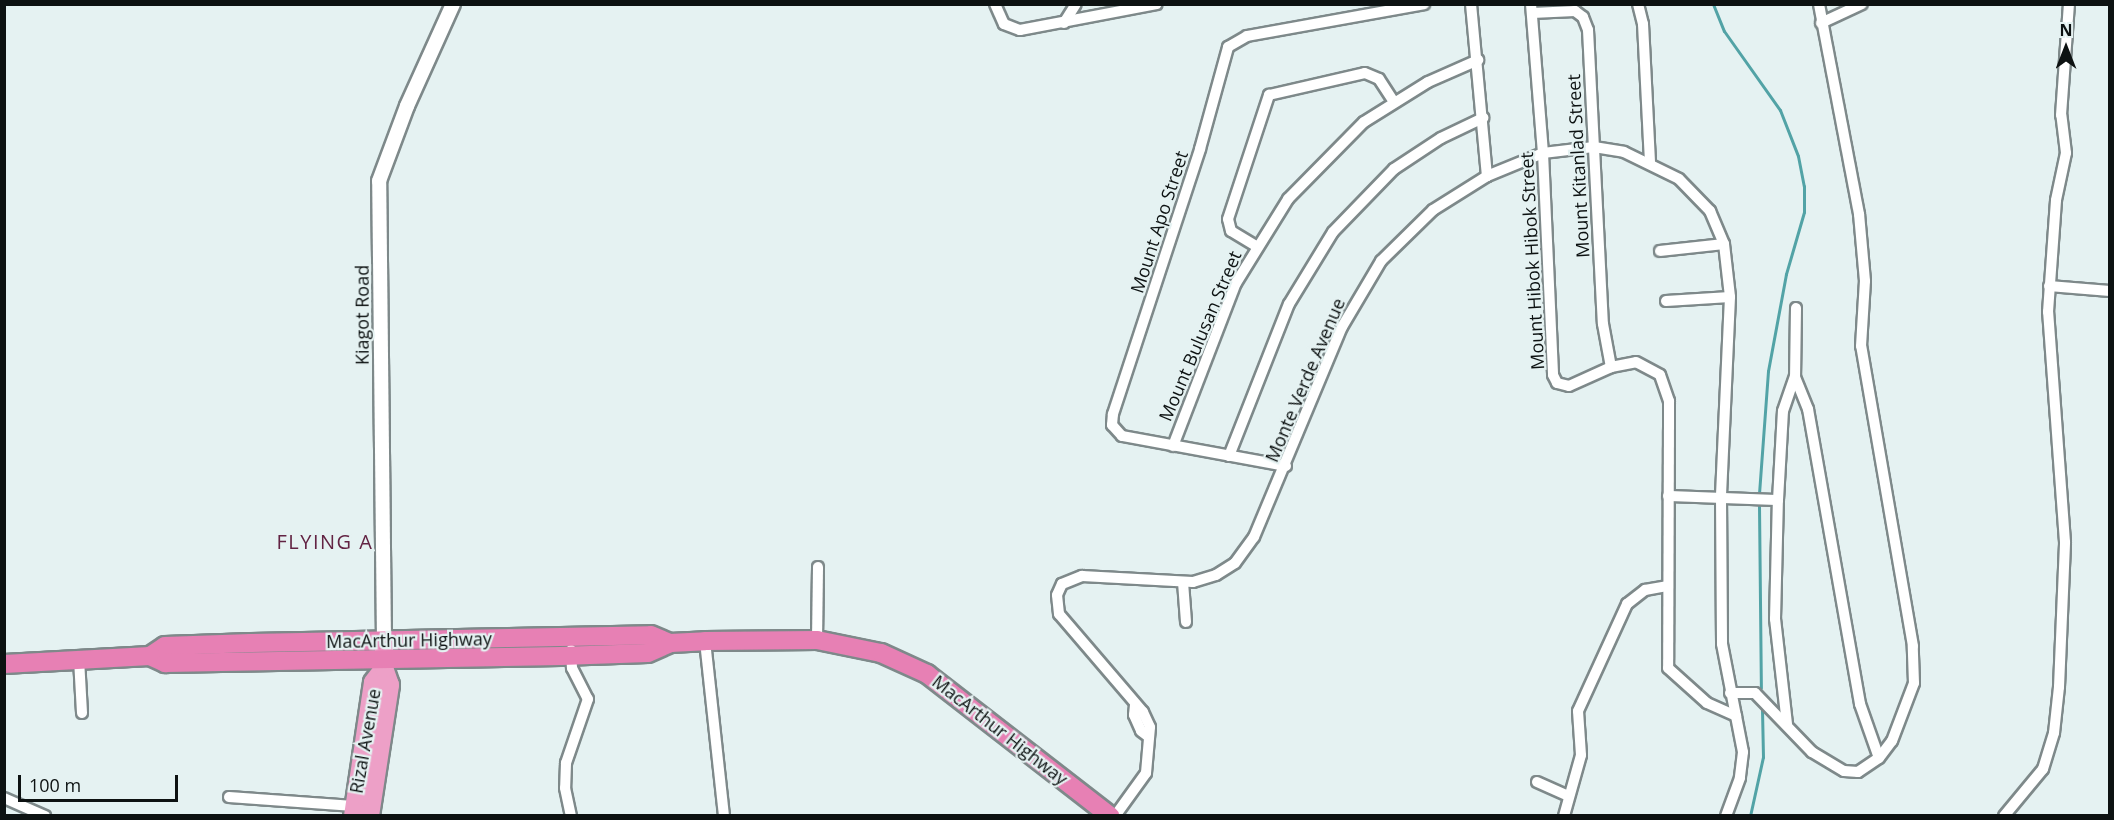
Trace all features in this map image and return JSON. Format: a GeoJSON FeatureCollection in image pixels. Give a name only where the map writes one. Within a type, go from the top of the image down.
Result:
{"type":"FeatureCollection","features":[{"type":"Feature","properties":{"kind":"highway","name":"MacArthur Highway"},"geometry":{"type":"LineString","coordinates":[[4,664],[150,656],[165,663],[384,656],[571,647],[651,635],[670,643],[817,640],[881,653],[927,674],[1110,816]]}},
{"type":"Feature","properties":{"kind":"main road","name":"Rizal Avenue"},"geometry":{"type":"LineString","coordinates":[[353,811],[373,682],[384,656]]}},
{"type":"Feature","properties":{"kind":"main road","name":"Rizal Avenue"},"geometry":{"type":"LineString","coordinates":[[370,816],[390,685],[384,656]]}},
{"type":"Feature","properties":{"kind":"street","name":"Kiagot Road"},"geometry":{"type":"LineString","coordinates":[[384,656],[379,182],[453,4]]}},
{"type":"Feature","properties":{"kind":"street"},"geometry":{"type":"LineString","coordinates":[[994,4],[1000,19],[1014,29],[1064,23],[1156,4]]}},
{"type":"Feature","properties":{"kind":"street"},"geometry":{"type":"LineString","coordinates":[[1064,23],[1077,4]]}},
{"type":"Feature","properties":{"kind":"street","name":"Mount Apo Street"},"geometry":{"type":"LineString","coordinates":[[1286,466],[1122,436],[1114,430],[1112,421],[1200,148],[1228,46],[1247,36],[1424,4]]}},
{"type":"Feature","properties":{"kind":"street"},"geometry":{"type":"LineString","coordinates":[[1471,4],[1488,176]]}},
{"type":"Feature","properties":{"kind":"street"},"geometry":{"type":"LineString","coordinates":[[1638,4],[1643,24],[1650,163]]}},
{"type":"Feature","properties":{"kind":"street"},"geometry":{"type":"LineString","coordinates":[[1730,693],[1755,693],[1812,752],[1844,771],[1866,770],[1892,741],[1907,708],[1914,665],[1865,382],[1861,346],[1864,252],[1859,214],[1819,4]]}},
{"type":"Feature","properties":{"kind":"street"},"geometry":{"type":"LineString","coordinates":[[1821,23],[1862,4]]}},
{"type":"Feature","properties":{"kind":"street"},"geometry":{"type":"LineString","coordinates":[[2004,816],[2043,769],[2054,732],[2059,687],[2065,542],[2049,341],[2049,286],[2056,200],[2066,153],[2061,115],[2069,4]]}},
{"type":"Feature","properties":{"kind":"street","name":"Mount Kitanlad Street"},"geometry":{"type":"LineString","coordinates":[[1531,9],[1575,11],[1586,22],[1602,324],[1611,367]]}},
{"type":"Feature","properties":{"kind":"street","name":"Mount Hibok Hibok Street"},"geometry":{"type":"LineString","coordinates":[[1531,9],[1543,153],[1553,375],[1557,383],[1569,386],[1611,367],[1636,362],[1649,366],[1665,386],[1669,401],[1668,668],[1707,703],[1736,716]]}},
{"type":"Feature","properties":{"kind":"street","name":"Mount Bulusan Street"},"geometry":{"type":"LineString","coordinates":[[1173,446],[1225,310],[1256,246],[1305,177],[1346,136],[1394,102],[1478,60]]}},
{"type":"Feature","properties":{"kind":"street"},"geometry":{"type":"LineString","coordinates":[[1256,246],[1231,231],[1228,219],[1269,94],[1365,73],[1379,79],[1394,102]]}},
{"type":"Feature","properties":{"kind":"street"},"geometry":{"type":"LineString","coordinates":[[1229,456],[1289,304],[1333,232],[1364,196],[1394,169],[1441,138],[1483,118]]}},
{"type":"Feature","properties":{"kind":"street","name":"Monte Verde Avenue"},"geometry":{"type":"LineString","coordinates":[[1115,816],[1146,773],[1149,737],[1143,712],[1063,620],[1057,607],[1059,590],[1068,579],[1082,576],[1183,582],[1216,575],[1242,556],[1286,466],[1338,337],[1372,274],[1407,232],[1440,205],[1488,176],[1543,153],[1594,147],[1624,152],[1650,163],[1695,192],[1710,211],[1724,244],[1730,297],[1721,498],[1722,644],[1743,765],[1726,816]]}},
{"type":"Feature","properties":{"kind":"street"},"geometry":{"type":"LineString","coordinates":[[1660,251],[1724,244]]}},
{"type":"Feature","properties":{"kind":"street"},"geometry":{"type":"LineString","coordinates":[[2049,286],[2109,291]]}},
{"type":"Feature","properties":{"kind":"street"},"geometry":{"type":"LineString","coordinates":[[1666,301],[1730,297]]}},
{"type":"Feature","properties":{"kind":"street"},"geometry":{"type":"LineString","coordinates":[[1787,725],[1775,619],[1783,411],[1795,377],[1796,308]]}},
{"type":"Feature","properties":{"kind":"street"},"geometry":{"type":"LineString","coordinates":[[1795,377],[1808,410],[1860,704],[1879,758]]}},
{"type":"Feature","properties":{"kind":"street"},"geometry":{"type":"LineString","coordinates":[[1668,496],[1778,500]]}},
{"type":"Feature","properties":{"kind":"street"},"geometry":{"type":"LineString","coordinates":[[817,640],[818,567]]}},
{"type":"Feature","properties":{"kind":"street"},"geometry":{"type":"LineString","coordinates":[[1183,582],[1186,622]]}},
{"type":"Feature","properties":{"kind":"street"},"geometry":{"type":"LineString","coordinates":[[1564,816],[1581,755],[1578,711],[1627,604],[1645,590],[1667,586]]}},
{"type":"Feature","properties":{"kind":"street"},"geometry":{"type":"LineString","coordinates":[[705,641],[724,816]]}},
{"type":"Feature","properties":{"kind":"street"},"geometry":{"type":"LineString","coordinates":[[571,647],[572,668],[588,699],[566,763],[565,788],[571,816]]}},
{"type":"Feature","properties":{"kind":"street"},"geometry":{"type":"LineString","coordinates":[[79,659],[82,712]]}},
{"type":"Feature","properties":{"kind":"street"},"geometry":{"type":"LineString","coordinates":[[1537,782],[1569,796]]}},
{"type":"Feature","properties":{"kind":"street"},"geometry":{"type":"LineString","coordinates":[[229,797],[353,811]]}},
{"type":"Feature","properties":{"kind":"street"},"geometry":{"type":"LineString","coordinates":[[4,798],[45,816]]}},
{"type":"Feature","properties":{"kind":"waterway"},"geometry":{"type":"LineString","coordinates":[[1713,4],[1724,31],[1780,110],[1798,156],[1804,186],[1804,212],[1786,274],[1768,371],[1759,493]]}},
{"type":"Feature","properties":{"kind":"waterway"},"geometry":{"type":"LineString","coordinates":[[1759,506],[1761,688]]}},
{"type":"Feature","properties":{"kind":"waterway"},"geometry":{"type":"LineString","coordinates":[[1750,816],[1763,757],[1762,709]]}},
{"type":"Feature","properties":{"kind":"district","name":"FLYING A"},"geometry":{"type":"Point","coordinates":[325,541]}}]}
